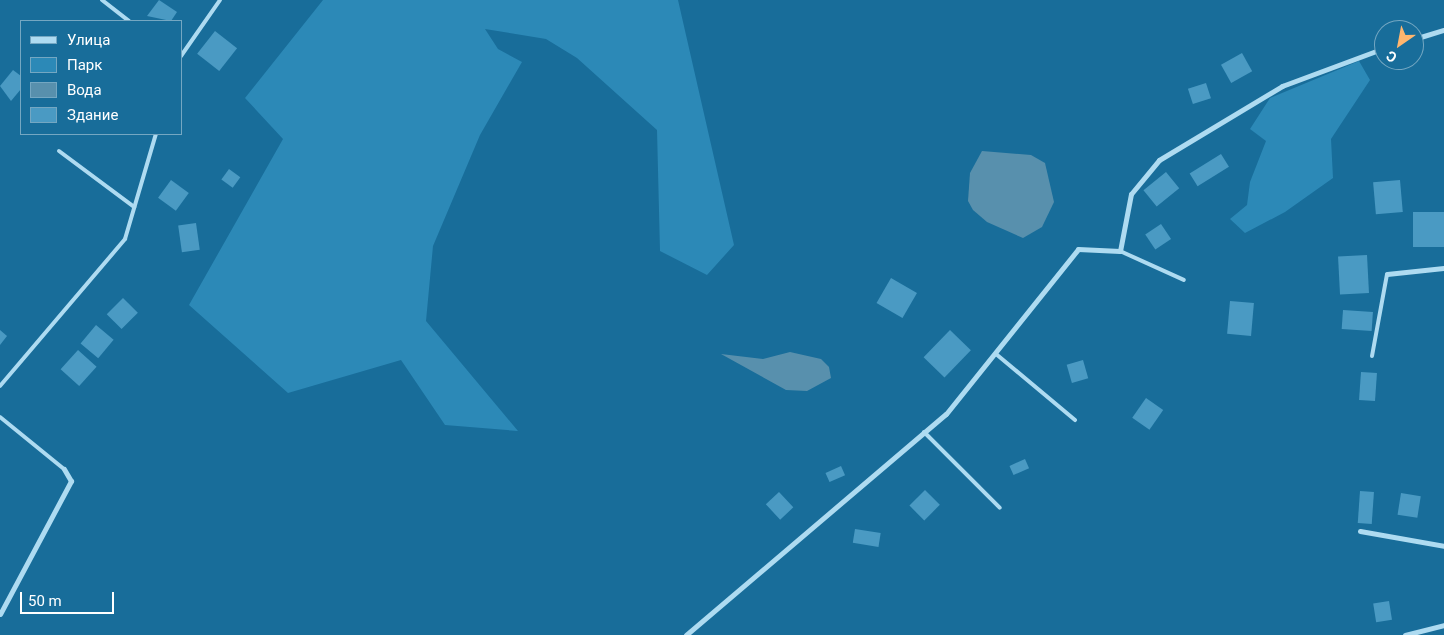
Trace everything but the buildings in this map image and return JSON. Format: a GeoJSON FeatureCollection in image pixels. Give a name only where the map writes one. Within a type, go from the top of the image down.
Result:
{"type":"FeatureCollection","features":[{"type":"Feature","properties":{"kind":"street"},"geometry":{"type":"LineString","coordinates":[[1424,36],[1444,30]]}},
{"type":"Feature","properties":{"kind":"street"},"geometry":{"type":"LineString","coordinates":[[686,635],[946,414],[996,354],[1078,249],[1120,251],[1131,194],[1159,160],[1282,86],[1374,52]]}},
{"type":"Feature","properties":{"kind":"street"},"geometry":{"type":"LineString","coordinates":[[1387,274],[1444,268]]}},
{"type":"Feature","properties":{"kind":"street"},"geometry":{"type":"LineString","coordinates":[[0,614],[72,481],[64,469]]}},
{"type":"Feature","properties":{"kind":"street"},"geometry":{"type":"LineString","coordinates":[[1360,531],[1444,546]]}},
{"type":"Feature","properties":{"kind":"street"},"geometry":{"type":"LineString","coordinates":[[1405,635],[1444,625]]}},
{"type":"Feature","properties":{"kind":"lane"},"geometry":{"type":"LineString","coordinates":[[102,0],[128,20]]}},
{"type":"Feature","properties":{"kind":"lane"},"geometry":{"type":"LineString","coordinates":[[182,55],[220,0]]}},
{"type":"Feature","properties":{"kind":"lane"},"geometry":{"type":"LineString","coordinates":[[0,386],[125,238],[156,135]]}},
{"type":"Feature","properties":{"kind":"lane"},"geometry":{"type":"LineString","coordinates":[[59,151],[134,207]]}},
{"type":"Feature","properties":{"kind":"lane"},"geometry":{"type":"LineString","coordinates":[[1120,251],[1184,280]]}},
{"type":"Feature","properties":{"kind":"lane"},"geometry":{"type":"LineString","coordinates":[[1372,356],[1387,274]]}},
{"type":"Feature","properties":{"kind":"lane"},"geometry":{"type":"LineString","coordinates":[[996,354],[1075,420]]}},
{"type":"Feature","properties":{"kind":"lane"},"geometry":{"type":"LineString","coordinates":[[0,417],[64,469]]}},
{"type":"Feature","properties":{"kind":"lane"},"geometry":{"type":"LineString","coordinates":[[924,432],[1000,508]]}},
{"type":"Feature","properties":{"kind":"green space"},"geometry":{"type":"Polygon","coordinates":[[[323,0],[678,0],[734,245],[707,275],[660,251],[657,130],[577,58],[546,39],[485,29],[498,49],[522,62],[480,135],[433,246],[426,321],[518,431],[445,425],[401,360],[288,393],[189,305],[283,139],[245,98],[323,0]]]}},
{"type":"Feature","properties":{"kind":"green space"},"geometry":{"type":"Polygon","coordinates":[[[1359,61],[1370,80],[1331,139],[1333,178],[1285,212],[1245,233],[1230,219],[1247,205],[1250,182],[1266,141],[1250,129],[1270,98],[1359,61]]]}},
{"type":"Feature","properties":{"kind":"water"},"geometry":{"type":"Polygon","coordinates":[[[982,151],[1031,155],[1045,163],[1054,202],[1042,227],[1023,238],[987,222],[973,210],[968,201],[970,173],[982,151]]]}},
{"type":"Feature","properties":{"kind":"water"},"geometry":{"type":"Polygon","coordinates":[[[790,352],[821,359],[829,367],[831,378],[807,391],[786,390],[721,354],[763,359],[790,352]]]}}]}
